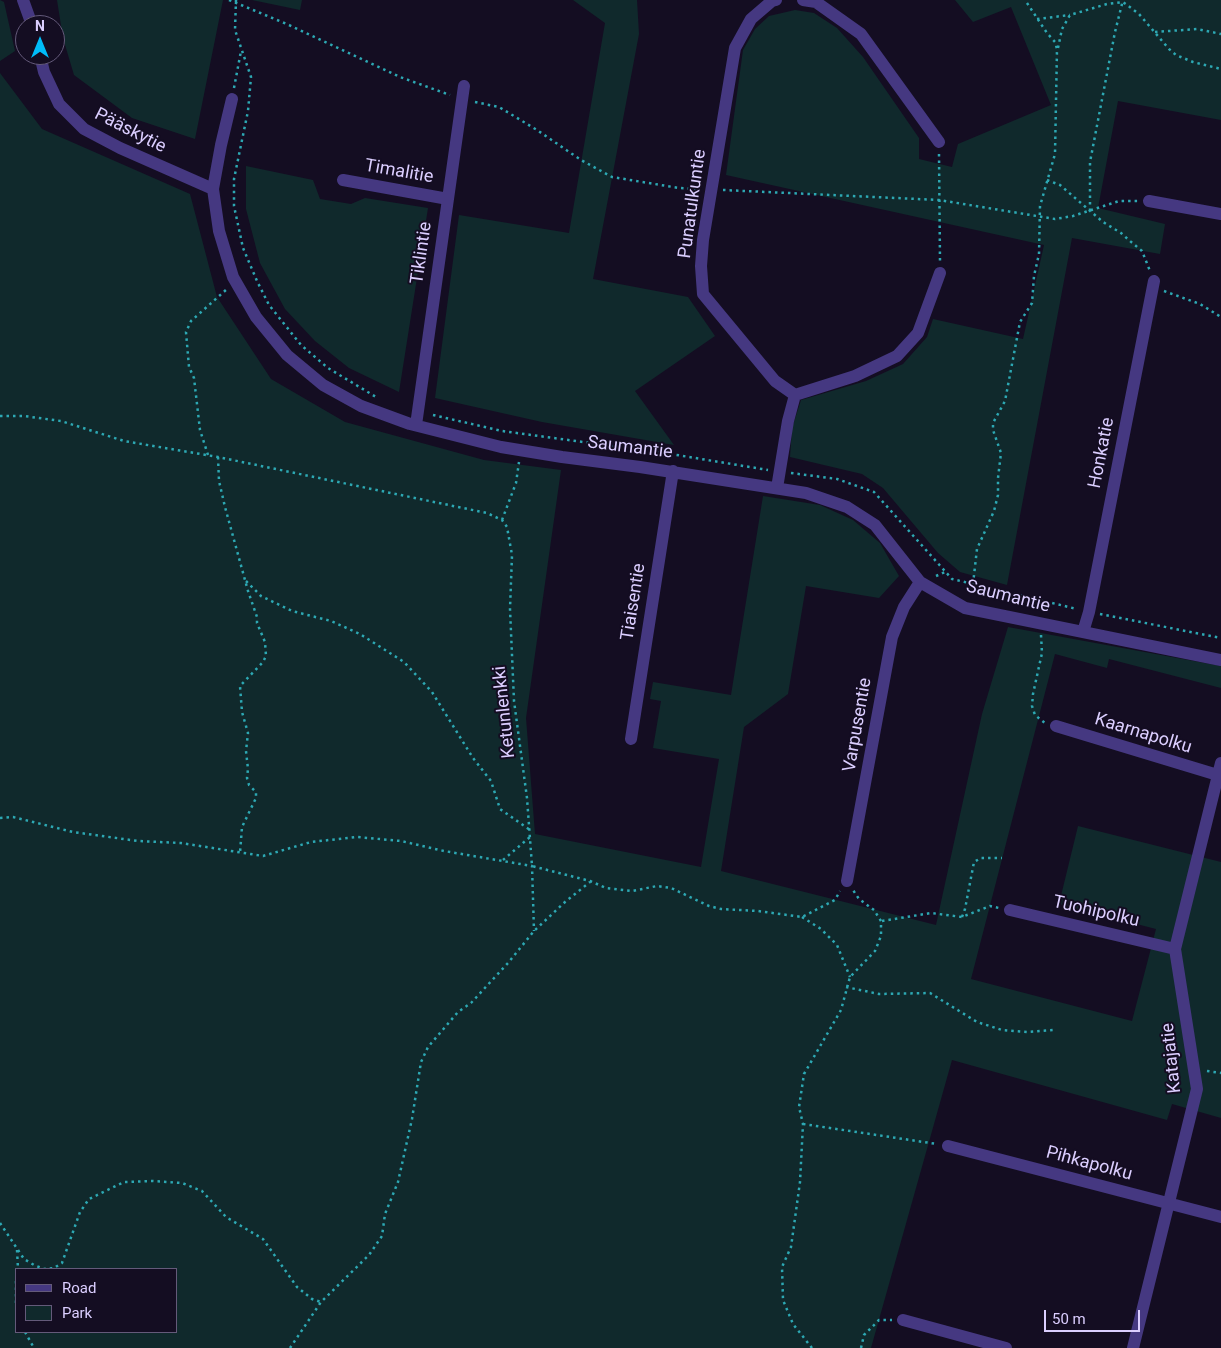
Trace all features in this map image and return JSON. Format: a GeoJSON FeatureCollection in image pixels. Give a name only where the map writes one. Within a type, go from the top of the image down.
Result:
{"type":"FeatureCollection","features":[{"type":"Feature","properties":{"kind":"street"},"geometry":{"type":"LineString","coordinates":[[23,0],[28,15]]}},
{"type":"Feature","properties":{"kind":"street","name":"Punatulkuntie"},"geometry":{"type":"LineString","coordinates":[[776,0],[772,1],[751,19],[735,48],[702,249],[701,266],[703,294],[775,381],[795,395]]}},
{"type":"Feature","properties":{"kind":"street"},"geometry":{"type":"LineString","coordinates":[[803,0],[816,2],[861,34],[939,142]]}},
{"type":"Feature","properties":{"kind":"street","name":"Pääskytie"},"geometry":{"type":"LineString","coordinates":[[42,65],[59,104],[84,129],[120,148],[213,189]]}},
{"type":"Feature","properties":{"kind":"street","name":"Tiklintie"},"geometry":{"type":"LineString","coordinates":[[416,425],[464,86]]}},
{"type":"Feature","properties":{"kind":"street","name":"Saumantie"},"geometry":{"type":"LineString","coordinates":[[232,99],[213,189],[219,231],[235,281],[256,317],[287,356],[323,385],[361,406],[416,425],[522,450],[806,493],[847,507],[875,525],[920,582],[965,608],[1221,660]]}},
{"type":"Feature","properties":{"kind":"street","name":"Timalitie"},"geometry":{"type":"LineString","coordinates":[[343,180],[448,199]]}},
{"type":"Feature","properties":{"kind":"street"},"geometry":{"type":"LineString","coordinates":[[1149,201],[1221,214]]}},
{"type":"Feature","properties":{"kind":"street"},"geometry":{"type":"LineString","coordinates":[[777,488],[788,421],[795,395],[855,376],[897,356],[918,333],[940,273]]}},
{"type":"Feature","properties":{"kind":"street","name":"Honkatie"},"geometry":{"type":"LineString","coordinates":[[1083,632],[1089,612],[1154,285]]}},
{"type":"Feature","properties":{"kind":"street","name":"Tiaisentie"},"geometry":{"type":"LineString","coordinates":[[631,739],[673,472]]}},
{"type":"Feature","properties":{"kind":"street","name":"Varpusentie"},"geometry":{"type":"LineString","coordinates":[[847,882],[892,637],[904,607],[920,582]]}},
{"type":"Feature","properties":{"kind":"street","name":"Kaarnapolku"},"geometry":{"type":"LineString","coordinates":[[1056,726],[1220,771]]}},
{"type":"Feature","properties":{"kind":"street","name":"Katajatie"},"geometry":{"type":"LineString","coordinates":[[1133,1348],[1198,1089],[1175,949],[1220,771]]}},
{"type":"Feature","properties":{"kind":"street","name":"Tuohipolku"},"geometry":{"type":"LineString","coordinates":[[1010,910],[1175,949]]}},
{"type":"Feature","properties":{"kind":"street","name":"Pihkapolku"},"geometry":{"type":"LineString","coordinates":[[948,1146],[1221,1217]]}},
{"type":"Feature","properties":{"kind":"street"},"geometry":{"type":"LineString","coordinates":[[903,1320],[1006,1348]]}},
{"type":"Feature","properties":{"kind":"path"},"geometry":{"type":"LineString","coordinates":[[229,0],[289,25],[400,77],[462,99],[499,107],[581,160],[612,177],[679,188],[939,200],[1056,219],[1073,216],[1119,201],[1149,201]]}},
{"type":"Feature","properties":{"kind":"path"},"geometry":{"type":"LineString","coordinates":[[1025,0],[1055,42],[1057,49]]}},
{"type":"Feature","properties":{"kind":"path"},"geometry":{"type":"LineString","coordinates":[[1038,18],[1070,15],[1123,1],[1139,14],[1176,55],[1193,62],[1221,69]]}},
{"type":"Feature","properties":{"kind":"path"},"geometry":{"type":"LineString","coordinates":[[1090,211],[1090,162],[1115,32],[1123,1]]}},
{"type":"Feature","properties":{"kind":"path"},"geometry":{"type":"LineString","coordinates":[[236,2],[235,30],[251,77],[248,111],[234,179],[234,206],[243,248],[256,281],[269,305],[301,345],[328,368],[383,400]]}},
{"type":"Feature","properties":{"kind":"path"},"geometry":{"type":"LineString","coordinates":[[973,584],[977,549],[994,511],[998,494],[998,478],[1002,453],[992,423],[1005,400],[1020,322],[1032,303],[1034,276],[1039,254],[1039,216],[1055,154],[1057,49],[1062,29],[1070,15]]}},
{"type":"Feature","properties":{"kind":"path"},"geometry":{"type":"LineString","coordinates":[[1156,32],[1198,29],[1221,34]]}},
{"type":"Feature","properties":{"kind":"path"},"geometry":{"type":"LineString","coordinates":[[232,99],[241,50]]}},
{"type":"Feature","properties":{"kind":"path"},"geometry":{"type":"LineString","coordinates":[[939,142],[940,273]]}},
{"type":"Feature","properties":{"kind":"path"},"geometry":{"type":"LineString","coordinates":[[1047,180],[1060,185],[1103,222],[1121,233],[1142,251],[1154,285],[1200,304],[1221,317]]}},
{"type":"Feature","properties":{"kind":"path"},"geometry":{"type":"LineString","coordinates":[[208,455],[200,430],[194,378],[189,367],[186,332],[191,321],[235,281]]}},
{"type":"Feature","properties":{"kind":"path"},"geometry":{"type":"LineString","coordinates":[[418,412],[502,431],[837,479],[874,492],[952,580],[1089,612],[1221,638]]}},
{"type":"Feature","properties":{"kind":"path"},"geometry":{"type":"LineString","coordinates":[[0,416],[24,416],[61,421],[124,441],[208,455],[487,513],[502,520],[516,483],[522,450]]}},
{"type":"Feature","properties":{"kind":"path"},"geometry":{"type":"LineString","coordinates":[[218,457],[219,481],[225,507],[259,629],[266,642],[266,656],[263,662],[240,686],[242,712],[248,733],[246,751],[248,761],[247,778],[249,785],[256,792],[256,798],[242,827],[240,854]]}},
{"type":"Feature","properties":{"kind":"path","name":"Ketunlenkki"},"geometry":{"type":"LineString","coordinates":[[502,520],[507,527],[512,555],[510,608],[514,701],[530,830],[534,931]]}},
{"type":"Feature","properties":{"kind":"path"},"geometry":{"type":"LineString","coordinates":[[245,580],[261,596],[292,611],[331,621],[360,634],[404,662],[432,692],[472,758],[491,781],[500,809],[530,830]]}},
{"type":"Feature","properties":{"kind":"path"},"geometry":{"type":"LineString","coordinates":[[1040,623],[1042,652],[1032,694],[1032,706],[1035,716],[1042,722],[1056,726]]}},
{"type":"Feature","properties":{"kind":"path"},"geometry":{"type":"LineString","coordinates":[[0,818],[13,817],[73,832],[138,841],[181,843],[240,854],[263,856],[311,842],[357,837],[401,840],[444,851],[532,866],[590,881],[606,888],[632,891],[657,886],[671,888],[709,906],[721,909],[758,911],[802,917],[821,929],[837,946],[850,977]]}},
{"type":"Feature","properties":{"kind":"path"},"geometry":{"type":"LineString","coordinates":[[503,860],[530,837]]}},
{"type":"Feature","properties":{"kind":"path"},"geometry":{"type":"LineString","coordinates":[[962,917],[974,862],[981,858],[1002,858]]}},
{"type":"Feature","properties":{"kind":"path"},"geometry":{"type":"LineString","coordinates":[[290,1348],[321,1302],[369,1256],[382,1236],[385,1214],[398,1182],[412,1119],[421,1062],[428,1047],[458,1012],[471,1003],[508,963],[534,931],[564,902],[590,881]]}},
{"type":"Feature","properties":{"kind":"path"},"geometry":{"type":"LineString","coordinates":[[802,917],[835,900],[847,882],[860,899],[874,910],[881,921],[881,936],[875,951],[850,977],[841,1010],[804,1074],[800,1107],[803,1124],[800,1182],[791,1247],[782,1267],[783,1300],[793,1324],[812,1348]]}},
{"type":"Feature","properties":{"kind":"path"},"geometry":{"type":"LineString","coordinates":[[881,921],[931,913],[962,917],[990,906],[1010,910]]}},
{"type":"Feature","properties":{"kind":"path"},"geometry":{"type":"LineString","coordinates":[[846,987],[879,994],[930,993],[952,1004],[977,1022],[1002,1030],[1028,1032],[1054,1030]]}},
{"type":"Feature","properties":{"kind":"path"},"geometry":{"type":"LineString","coordinates":[[803,1124],[948,1146]]}},
{"type":"Feature","properties":{"kind":"path"},"geometry":{"type":"LineString","coordinates":[[54,1268],[62,1263],[80,1212],[89,1199],[124,1182],[182,1183],[202,1191],[226,1217],[263,1239],[297,1287],[312,1300],[321,1302]]}},
{"type":"Feature","properties":{"kind":"path"},"geometry":{"type":"LineString","coordinates":[[0,1222],[24,1258],[42,1268]]}},
{"type":"Feature","properties":{"kind":"path"},"geometry":{"type":"LineString","coordinates":[[17,1248],[18,1268]]}},
{"type":"Feature","properties":{"kind":"path"},"geometry":{"type":"LineString","coordinates":[[861,1348],[864,1335],[879,1320],[903,1320]]}},
{"type":"Feature","properties":{"kind":"path"},"geometry":{"type":"LineString","coordinates":[[26,1333],[34,1348]]}},
{"type":"Feature","properties":{"kind":"green space"},"geometry":{"type":"Polygon","coordinates":[[[0,0],[4,2],[15,51],[0,61],[0,0]]]}},
{"type":"Feature","properties":{"kind":"green space"},"geometry":{"type":"Polygon","coordinates":[[[57,0],[223,0],[195,139],[132,118],[74,75],[65,45],[65,15],[59,15],[57,0]]]}},
{"type":"Feature","properties":{"kind":"green space"},"geometry":{"type":"Polygon","coordinates":[[[252,0],[302,0],[300,10],[252,0]]]}},
{"type":"Feature","properties":{"kind":"green space"},"geometry":{"type":"Polygon","coordinates":[[[573,0],[637,0],[639,34],[593,279],[688,297],[715,336],[635,391],[674,445],[542,422],[435,398],[459,215],[569,233],[605,23],[573,0]]]}},
{"type":"Feature","properties":{"kind":"green space"},"geometry":{"type":"Polygon","coordinates":[[[955,0],[1221,0],[1221,120],[1118,101],[1098,208],[1165,224],[1160,254],[1072,238],[1007,585],[960,572],[938,553],[883,488],[862,474],[790,457],[792,428],[801,400],[866,381],[903,364],[927,337],[933,319],[1023,339],[1044,245],[726,175],[743,50],[755,29],[769,16],[795,10],[814,13],[837,28],[863,57],[919,138],[919,159],[952,167],[958,144],[1051,105],[1011,7],[973,22],[955,0]]]}},
{"type":"Feature","properties":{"kind":"green space"},"geometry":{"type":"Polygon","coordinates":[[[0,73],[42,129],[190,194],[217,297],[271,379],[345,422],[484,460],[561,470],[526,718],[535,834],[701,867],[719,759],[653,748],[661,701],[650,699],[653,682],[731,695],[763,496],[820,505],[853,520],[880,543],[899,576],[879,598],[806,586],[788,694],[744,727],[721,871],[936,925],[982,714],[1008,627],[1221,666],[1221,688],[1109,659],[1107,668],[1055,654],[971,979],[1132,1021],[1156,929],[1059,904],[1078,826],[1221,862],[1221,1118],[1172,1104],[1167,1120],[952,1060],[871,1348],[0,1348],[0,73]]]}},
{"type":"Feature","properties":{"kind":"green space"},"geometry":{"type":"Polygon","coordinates":[[[246,166],[313,180],[320,199],[351,204],[365,198],[428,208],[399,392],[349,368],[315,341],[285,309],[260,263],[246,209],[246,166]]]}}]}
